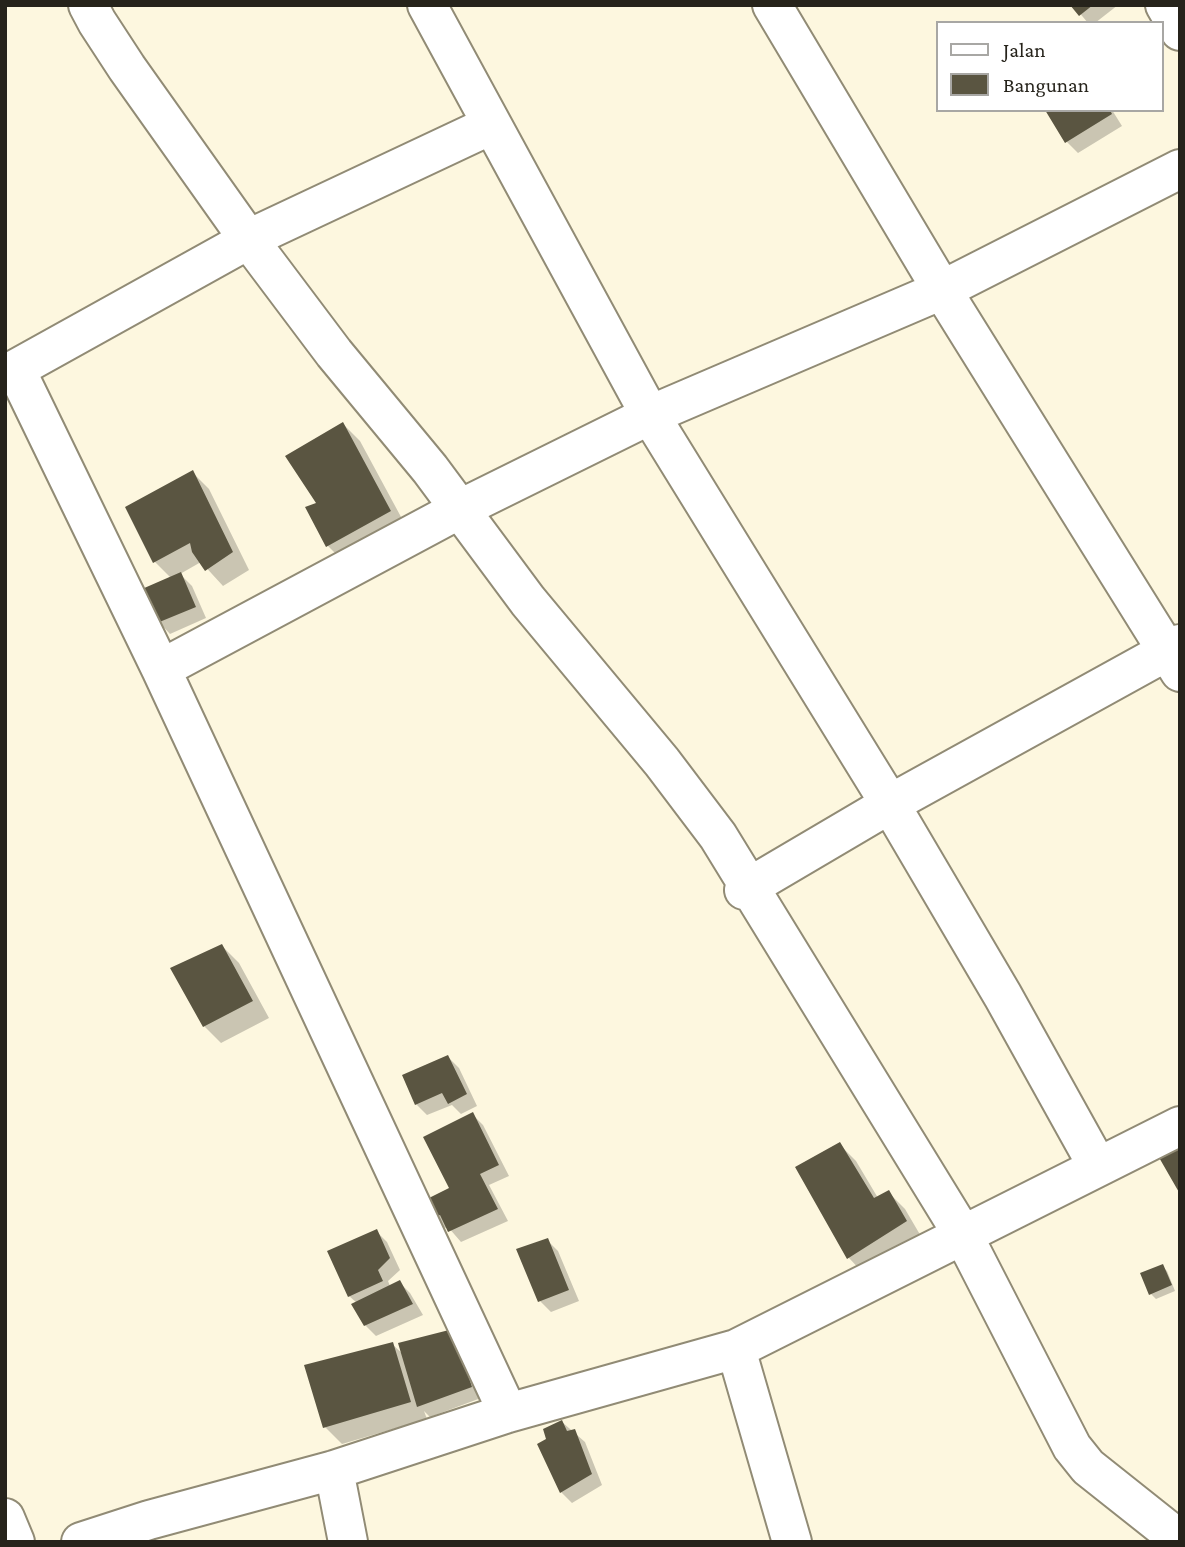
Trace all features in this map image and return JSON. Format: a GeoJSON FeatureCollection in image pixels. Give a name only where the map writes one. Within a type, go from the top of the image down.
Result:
{"type":"FeatureCollection","features":[{"type":"Feature","properties":{"kind":"street"},"geometry":{"type":"LineString","coordinates":[[88,5],[127,68],[249,240],[334,353],[430,469],[528,601],[662,762],[718,836],[747,889],[963,1235],[1072,1447],[1088,1467],[1180,1540]]}},
{"type":"Feature","properties":{"kind":"street"},"geometry":{"type":"LineString","coordinates":[[426,5],[650,415],[890,804],[1003,996],[1098,1167]]}},
{"type":"Feature","properties":{"kind":"street"},"geometry":{"type":"LineString","coordinates":[[747,889],[890,804],[1176,655],[942,290],[772,5]]}},
{"type":"Feature","properties":{"kind":"street"},"geometry":{"type":"LineString","coordinates":[[1165,5],[1180,31]]}},
{"type":"Feature","properties":{"kind":"street"},"geometry":{"type":"LineString","coordinates":[[491,125],[249,240],[11,372],[161,668],[508,1413]]}},
{"type":"Feature","properties":{"kind":"street"},"geometry":{"type":"LineString","coordinates":[[161,668],[460,509],[650,415],[942,290],[1180,169]]}},
{"type":"Feature","properties":{"kind":"street"},"geometry":{"type":"LineString","coordinates":[[81,1542],[334,1470],[508,1413],[736,1349],[1180,1126]]}},
{"type":"Feature","properties":{"kind":"street"},"geometry":{"type":"LineString","coordinates":[[736,1349],[792,1542]]}},
{"type":"Feature","properties":{"kind":"street"},"geometry":{"type":"LineString","coordinates":[[334,1470],[348,1542]]}},
{"type":"Feature","properties":{"kind":"street"},"geometry":{"type":"LineString","coordinates":[[5,1518],[15,1542]]}},
{"type":"Feature","properties":{"kind":"building"},"geometry":{"type":"Polygon","coordinates":[[[1070,5],[1093,5],[1079,16],[1070,5]]]}},
{"type":"Feature","properties":{"kind":"building"},"geometry":{"type":"Polygon","coordinates":[[[1046,112],[1111,112],[1112,114],[1065,143],[1046,112]]]}},
{"type":"Feature","properties":{"kind":"building"},"geometry":{"type":"Polygon","coordinates":[[[343,422],[391,511],[326,547],[305,507],[316,503],[285,456],[343,422]]]}},
{"type":"Feature","properties":{"kind":"building"},"geometry":{"type":"Polygon","coordinates":[[[193,470],[233,552],[205,571],[192,552],[190,543],[153,563],[125,507],[193,470]]]}},
{"type":"Feature","properties":{"kind":"building"},"geometry":{"type":"Polygon","coordinates":[[[181,572],[196,607],[157,623],[142,589],[181,572]]]}},
{"type":"Feature","properties":{"kind":"building"},"geometry":{"type":"Polygon","coordinates":[[[222,944],[253,1001],[203,1027],[170,968],[222,944]]]}},
{"type":"Feature","properties":{"kind":"building"},"geometry":{"type":"Polygon","coordinates":[[[448,1055],[467,1094],[448,1104],[442,1093],[415,1105],[402,1075],[448,1055]]]}},
{"type":"Feature","properties":{"kind":"building"},"geometry":{"type":"Polygon","coordinates":[[[473,1112],[499,1165],[480,1174],[498,1209],[448,1232],[440,1215],[432,1218],[425,1200],[449,1188],[423,1137],[473,1112]]]}},
{"type":"Feature","properties":{"kind":"building"},"geometry":{"type":"Polygon","coordinates":[[[1180,1141],[1180,1194],[1157,1154],[1180,1141]]]}},
{"type":"Feature","properties":{"kind":"building"},"geometry":{"type":"Polygon","coordinates":[[[840,1142],[874,1198],[889,1190],[907,1221],[847,1259],[795,1167],[840,1142]]]}},
{"type":"Feature","properties":{"kind":"building"},"geometry":{"type":"Polygon","coordinates":[[[377,1229],[390,1258],[378,1270],[383,1281],[348,1297],[327,1251],[377,1229]]]}},
{"type":"Feature","properties":{"kind":"building"},"geometry":{"type":"Polygon","coordinates":[[[548,1238],[569,1290],[538,1302],[516,1249],[548,1238]]]}},
{"type":"Feature","properties":{"kind":"building"},"geometry":{"type":"Polygon","coordinates":[[[1163,1264],[1172,1285],[1149,1295],[1140,1273],[1163,1264]]]}},
{"type":"Feature","properties":{"kind":"building"},"geometry":{"type":"Polygon","coordinates":[[[400,1280],[413,1304],[364,1326],[351,1304],[400,1280]]]}},
{"type":"Feature","properties":{"kind":"building"},"geometry":{"type":"Polygon","coordinates":[[[453,1329],[472,1387],[417,1407],[398,1343],[453,1329]]]}},
{"type":"Feature","properties":{"kind":"building"},"geometry":{"type":"Polygon","coordinates":[[[393,1342],[411,1402],[323,1428],[304,1365],[393,1342]]]}},
{"type":"Feature","properties":{"kind":"building"},"geometry":{"type":"Polygon","coordinates":[[[562,1420],[567,1431],[575,1429],[592,1474],[560,1493],[537,1444],[546,1439],[543,1429],[562,1420]]]}}]}
